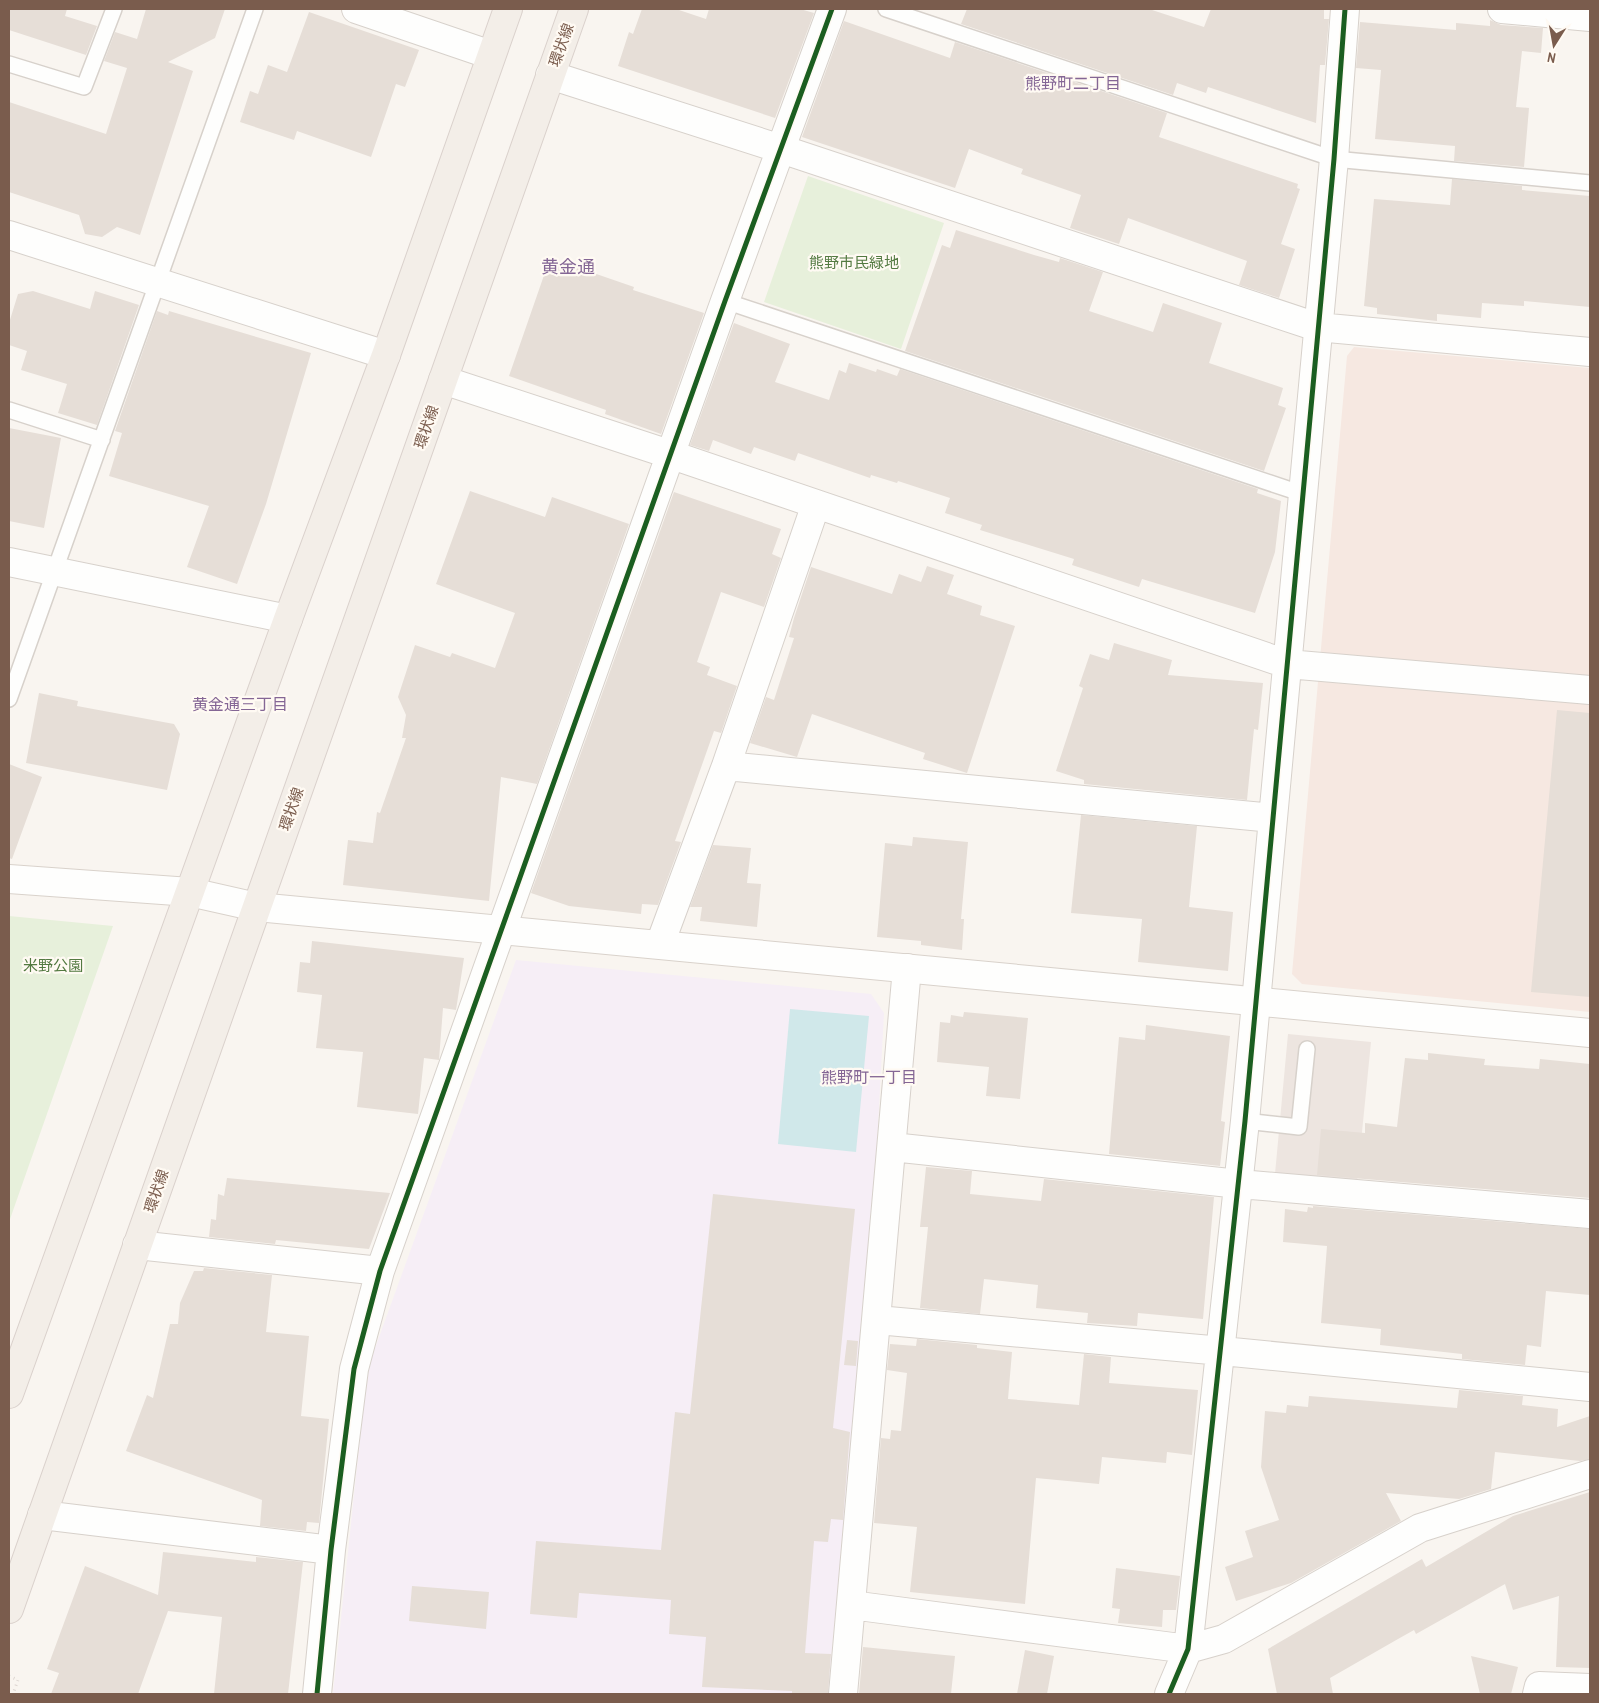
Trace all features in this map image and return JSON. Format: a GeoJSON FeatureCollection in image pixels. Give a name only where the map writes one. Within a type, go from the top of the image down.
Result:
{"type":"FeatureCollection","features":[{"type":"Feature","properties":{"kind":"main road"},"geometry":{"type":"LineString","coordinates":[[9,1394],[288,620],[386,355],[508,9]]}},
{"type":"Feature","properties":{"kind":"main road","name":"環状線"},"geometry":{"type":"LineString","coordinates":[[9,1609],[574,9]]}},
{"type":"Feature","properties":{"kind":"street"},"geometry":{"type":"LineString","coordinates":[[356,9],[492,55]]}},
{"type":"Feature","properties":{"kind":"street"},"geometry":{"type":"LineString","coordinates":[[317,1694],[331,1550],[354,1369],[380,1271],[725,301],[832,9]]}},
{"type":"Feature","properties":{"kind":"street"},"geometry":{"type":"LineString","coordinates":[[1169,1694],[1188,1649],[1222,1351],[1334,159],[1345,9]]}},
{"type":"Feature","properties":{"kind":"street"},"geometry":{"type":"LineString","coordinates":[[1502,9],[1590,17]]}},
{"type":"Feature","properties":{"kind":"street"},"geometry":{"type":"LineString","coordinates":[[550,75],[781,149],[1317,327],[1590,352]]}},
{"type":"Feature","properties":{"kind":"street"},"geometry":{"type":"LineString","coordinates":[[9,235],[386,355]]}},
{"type":"Feature","properties":{"kind":"street"},"geometry":{"type":"LineString","coordinates":[[442,380],[672,454],[1287,664],[1590,690]]}},
{"type":"Feature","properties":{"kind":"street"},"geometry":{"type":"LineString","coordinates":[[660,944],[726,766],[816,504]]}},
{"type":"Feature","properties":{"kind":"street"},"geometry":{"type":"LineString","coordinates":[[9,562],[288,620]]}},
{"type":"Feature","properties":{"kind":"street"},"geometry":{"type":"LineString","coordinates":[[726,766],[1273,818]]}},
{"type":"Feature","properties":{"kind":"street"},"geometry":{"type":"LineString","coordinates":[[9,879],[190,892],[257,907],[503,928],[1590,1033]]}},
{"type":"Feature","properties":{"kind":"street"},"geometry":{"type":"LineString","coordinates":[[843,1694],[907,968]]}},
{"type":"Feature","properties":{"kind":"street"},"geometry":{"type":"LineString","coordinates":[[892,1146],[1239,1184],[1590,1214]]}},
{"type":"Feature","properties":{"kind":"street"},"geometry":{"type":"LineString","coordinates":[[138,1245],[380,1271]]}},
{"type":"Feature","properties":{"kind":"street"},"geometry":{"type":"LineString","coordinates":[[877,1320],[1590,1387]]}},
{"type":"Feature","properties":{"kind":"street"},"geometry":{"type":"LineString","coordinates":[[850,1605],[1188,1649],[1224,1639],[1420,1528],[1590,1474]]}},
{"type":"Feature","properties":{"kind":"street"},"geometry":{"type":"LineString","coordinates":[[42,1516],[331,1550]]}},
{"type":"Feature","properties":{"kind":"street"},"geometry":{"type":"LineString","coordinates":[[1537,1694],[1539,1686],[1590,1688]]}},
{"type":"Feature","properties":{"kind":"lane"},"geometry":{"type":"LineString","coordinates":[[9,64],[84,88],[114,9]]}},
{"type":"Feature","properties":{"kind":"lane"},"geometry":{"type":"LineString","coordinates":[[9,699],[159,283],[255,9]]}},
{"type":"Feature","properties":{"kind":"lane"},"geometry":{"type":"LineString","coordinates":[[886,9],[1334,159],[1590,183]]}},
{"type":"Feature","properties":{"kind":"lane"},"geometry":{"type":"LineString","coordinates":[[725,301],[1303,494]]}},
{"type":"Feature","properties":{"kind":"lane"},"geometry":{"type":"LineString","coordinates":[[9,410],[102,440]]}},
{"type":"Feature","properties":{"kind":"lane"},"geometry":{"type":"LineString","coordinates":[[1245,1121],[1299,1127],[1307,1049]]}},
{"type":"Feature","properties":{"kind":"path"},"geometry":{"type":"LineString","coordinates":[[9,1676],[18,1680],[13,1694]]}},
{"type":"Feature","properties":{"kind":"shaded area"},"geometry":{"type":"Polygon","coordinates":[[[1354,347],[1590,368],[1590,1012],[1302,984],[1292,974],[1347,356],[1354,347]]]}},
{"type":"Feature","properties":{"kind":"shaded area"},"geometry":{"type":"Polygon","coordinates":[[[516,960],[871,994],[884,1013],[876,1163],[828,1694],[333,1694],[363,1410],[370,1362],[516,960]]]}},
{"type":"Feature","properties":{"kind":"shaded area"},"geometry":{"type":"Polygon","coordinates":[[[1288,1034],[1371,1042],[1357,1182],[1275,1174],[1288,1034]]]}},
{"type":"Feature","properties":{"kind":"green space","name":"熊野市民緑地"},"geometry":{"type":"Polygon","coordinates":[[[808,176],[944,223],[901,349],[764,302],[808,176]]]}},
{"type":"Feature","properties":{"kind":"green space","name":"米野公園"},"geometry":{"type":"Polygon","coordinates":[[[9,916],[113,926],[9,1222],[9,916]]]}},
{"type":"Feature","properties":{"kind":"water"},"geometry":{"type":"Polygon","coordinates":[[[790,1009],[869,1016],[856,1152],[778,1144],[790,1009]]]}},
{"type":"Feature","properties":{"kind":"building"},"geometry":{"type":"Polygon","coordinates":[[[9,9],[67,9],[65,16],[97,26],[86,55],[9,30],[9,9]]]}},
{"type":"Feature","properties":{"kind":"building"},"geometry":{"type":"Polygon","coordinates":[[[146,9],[225,9],[215,38],[168,62],[193,71],[140,235],[117,227],[102,237],[85,234],[79,215],[9,192],[9,102],[106,134],[127,68],[104,61],[115,32],[137,39],[146,9]]]}},
{"type":"Feature","properties":{"kind":"building"},"geometry":{"type":"Polygon","coordinates":[[[642,9],[676,9],[706,19],[709,9],[800,9],[814,13],[775,118],[618,66],[629,32],[633,34],[642,9]]]}},
{"type":"Feature","properties":{"kind":"building"},"geometry":{"type":"Polygon","coordinates":[[[967,9],[1149,9],[1204,27],[1211,9],[1324,9],[1324,19],[1329,19],[1325,65],[1320,65],[1316,123],[1208,87],[1206,93],[1177,83],[1173,95],[961,24],[967,9]]]}},
{"type":"Feature","properties":{"kind":"building"},"geometry":{"type":"Polygon","coordinates":[[[309,12],[419,50],[405,87],[396,84],[371,157],[297,131],[294,140],[240,122],[250,91],[258,94],[268,65],[287,72],[309,12]]]}},
{"type":"Feature","properties":{"kind":"building"},"geometry":{"type":"Polygon","coordinates":[[[1490,20],[1501,25],[1543,28],[1541,53],[1522,51],[1516,107],[1529,108],[1524,167],[1454,161],[1455,146],[1375,139],[1381,70],[1356,68],[1360,22],[1456,30],[1456,23],[1490,26],[1490,20]]]}},
{"type":"Feature","properties":{"kind":"building"},"geometry":{"type":"Polygon","coordinates":[[[844,21],[950,58],[955,42],[1167,113],[1159,137],[1298,184],[1297,188],[1300,189],[1281,244],[1295,249],[1279,298],[1239,285],[1247,261],[1128,218],[1119,244],[1070,228],[1081,195],[1021,174],[1023,169],[969,149],[955,188],[802,137],[844,21]]]}},
{"type":"Feature","properties":{"kind":"building"},"geometry":{"type":"Polygon","coordinates":[[[1452,179],[1522,186],[1522,190],[1590,196],[1590,307],[1524,301],[1524,306],[1482,303],[1481,318],[1437,314],[1437,321],[1377,314],[1377,308],[1364,306],[1374,199],[1450,205],[1452,179]]]}},
{"type":"Feature","properties":{"kind":"building"},"geometry":{"type":"Polygon","coordinates":[[[956,230],[1034,255],[1059,262],[1060,258],[1103,272],[1089,311],[1153,332],[1163,303],[1222,323],[1209,363],[1283,388],[1278,405],[1286,408],[1264,471],[905,351],[942,245],[950,248],[956,230]]]}},
{"type":"Feature","properties":{"kind":"building"},"geometry":{"type":"Polygon","coordinates":[[[550,258],[634,287],[633,290],[704,313],[661,434],[605,414],[606,410],[509,376],[550,258]]]}},
{"type":"Feature","properties":{"kind":"building"},"geometry":{"type":"Polygon","coordinates":[[[33,291],[90,309],[95,291],[139,305],[97,425],[58,413],[67,384],[21,370],[27,351],[9,345],[9,323],[18,294],[33,291]]]}},
{"type":"Feature","properties":{"kind":"building"},"geometry":{"type":"Polygon","coordinates":[[[157,311],[168,315],[169,311],[311,353],[266,504],[237,584],[187,567],[209,506],[109,476],[122,433],[115,431],[157,311]]]}},
{"type":"Feature","properties":{"kind":"building"},"geometry":{"type":"Polygon","coordinates":[[[734,323],[790,344],[775,382],[829,400],[839,370],[846,373],[849,363],[876,372],[877,369],[897,376],[900,369],[1258,489],[1257,493],[1281,501],[1275,552],[1255,613],[1142,579],[1139,587],[1072,565],[1074,559],[980,530],[982,525],[945,513],[950,498],[898,481],[897,483],[871,475],[870,478],[798,453],[795,461],[754,447],[751,454],[713,440],[709,451],[690,445],[734,323]]]}},
{"type":"Feature","properties":{"kind":"building"},"geometry":{"type":"Polygon","coordinates":[[[9,428],[61,438],[44,528],[9,521],[9,428]]]}},
{"type":"Feature","properties":{"kind":"building"},"geometry":{"type":"Polygon","coordinates":[[[470,491],[545,517],[552,497],[629,524],[537,784],[501,777],[489,901],[343,885],[348,840],[373,843],[377,812],[380,813],[406,738],[402,738],[406,715],[398,697],[415,645],[450,657],[452,653],[495,668],[515,613],[436,584],[470,491]]]}},
{"type":"Feature","properties":{"kind":"building"},"geometry":{"type":"Polygon","coordinates":[[[674,492],[781,529],[772,554],[781,558],[764,607],[721,592],[697,662],[710,667],[707,675],[737,686],[721,733],[714,731],[675,841],[681,842],[658,905],[642,904],[641,914],[569,906],[531,893],[674,492]]]}},
{"type":"Feature","properties":{"kind":"building"},"geometry":{"type":"Polygon","coordinates":[[[927,566],[954,575],[947,594],[982,606],[980,615],[1015,626],[967,773],[923,759],[925,753],[812,714],[797,757],[750,743],[766,697],[774,700],[794,638],[789,637],[794,618],[811,567],[892,594],[899,574],[921,582],[927,566]]]}},
{"type":"Feature","properties":{"kind":"building"},"geometry":{"type":"Polygon","coordinates":[[[1114,643],[1172,660],[1168,675],[1263,683],[1258,730],[1254,729],[1247,800],[1084,784],[1084,780],[1056,771],[1083,688],[1079,686],[1090,654],[1109,660],[1114,643]]]}},
{"type":"Feature","properties":{"kind":"building"},"geometry":{"type":"Polygon","coordinates":[[[39,693],[78,701],[77,706],[174,724],[180,734],[167,790],[26,763],[39,693]]]}},
{"type":"Feature","properties":{"kind":"building"},"geometry":{"type":"Polygon","coordinates":[[[1557,710],[1590,713],[1590,997],[1531,992],[1557,710]]]}},
{"type":"Feature","properties":{"kind":"building"},"geometry":{"type":"Polygon","coordinates":[[[9,764],[42,777],[12,859],[9,858],[9,764]]]}},
{"type":"Feature","properties":{"kind":"building"},"geometry":{"type":"Polygon","coordinates":[[[1081,815],[1197,826],[1189,907],[1233,912],[1228,971],[1138,962],[1142,919],[1071,913],[1081,815]]]}},
{"type":"Feature","properties":{"kind":"building"},"geometry":{"type":"Polygon","coordinates":[[[913,837],[968,842],[961,919],[964,919],[962,950],[921,945],[921,941],[877,937],[885,843],[912,846],[913,837]]]}},
{"type":"Feature","properties":{"kind":"building"},"geometry":{"type":"Polygon","coordinates":[[[713,845],[751,848],[747,883],[761,884],[757,927],[700,921],[702,907],[690,907],[713,845]]]}},
{"type":"Feature","properties":{"kind":"building"},"geometry":{"type":"Polygon","coordinates":[[[312,941],[464,958],[456,1010],[443,1008],[439,1060],[424,1058],[418,1114],[357,1107],[363,1052],[316,1048],[322,995],[297,992],[300,962],[310,963],[312,941]]]}},
{"type":"Feature","properties":{"kind":"building"},"geometry":{"type":"Polygon","coordinates":[[[964,1012],[1028,1018],[1020,1099],[986,1096],[989,1067],[937,1062],[940,1022],[950,1023],[951,1015],[963,1017],[964,1012]]]}},
{"type":"Feature","properties":{"kind":"building"},"geometry":{"type":"Polygon","coordinates":[[[1146,1025],[1230,1036],[1221,1121],[1225,1122],[1220,1166],[1109,1154],[1119,1037],[1145,1040],[1146,1025]]]}},
{"type":"Feature","properties":{"kind":"building"},"geometry":{"type":"Polygon","coordinates":[[[1428,1053],[1485,1059],[1484,1065],[1539,1069],[1540,1059],[1590,1064],[1590,1198],[1317,1175],[1321,1129],[1365,1133],[1365,1123],[1397,1127],[1405,1058],[1428,1060],[1428,1053]]]}},
{"type":"Feature","properties":{"kind":"building"},"geometry":{"type":"Polygon","coordinates":[[[926,1167],[972,1171],[970,1194],[1041,1201],[1044,1179],[1214,1197],[1203,1319],[1138,1313],[1137,1326],[1087,1323],[1088,1313],[1036,1308],[1038,1285],[984,1279],[980,1314],[920,1308],[928,1227],[920,1227],[926,1167]]]}},
{"type":"Feature","properties":{"kind":"building"},"geometry":{"type":"Polygon","coordinates":[[[227,1178],[390,1193],[369,1249],[276,1240],[275,1244],[209,1237],[211,1219],[216,1220],[218,1194],[224,1196],[227,1178]]]}},
{"type":"Feature","properties":{"kind":"building"},"geometry":{"type":"Polygon","coordinates":[[[713,1194],[855,1209],[833,1428],[850,1432],[843,1520],[831,1519],[828,1542],[814,1541],[805,1653],[831,1654],[828,1694],[792,1694],[792,1691],[702,1687],[706,1637],[669,1634],[671,1600],[579,1593],[577,1618],[530,1614],[536,1541],[661,1550],[675,1412],[690,1414],[713,1194]]]}},
{"type":"Feature","properties":{"kind":"building"},"geometry":{"type":"Polygon","coordinates":[[[1313,1206],[1590,1229],[1590,1295],[1546,1291],[1541,1347],[1527,1345],[1525,1365],[1462,1359],[1462,1354],[1380,1345],[1381,1329],[1321,1323],[1327,1246],[1283,1242],[1285,1209],[1307,1212],[1308,1207],[1313,1208],[1313,1206]]]}},
{"type":"Feature","properties":{"kind":"building"},"geometry":{"type":"Polygon","coordinates":[[[204,1268],[272,1275],[266,1332],[309,1336],[301,1416],[329,1419],[319,1523],[307,1522],[306,1531],[260,1526],[262,1500],[126,1451],[147,1395],[153,1398],[170,1324],[178,1324],[180,1303],[194,1271],[203,1271],[204,1268]]]}},
{"type":"Feature","properties":{"kind":"building"},"geometry":{"type":"Polygon","coordinates":[[[917,1339],[977,1345],[977,1348],[1012,1352],[1008,1399],[1079,1405],[1084,1354],[1111,1357],[1109,1383],[1198,1390],[1192,1455],[1167,1452],[1166,1463],[1102,1457],[1099,1484],[1036,1478],[1025,1604],[910,1592],[917,1527],[874,1523],[881,1438],[890,1439],[891,1430],[901,1431],[907,1373],[887,1370],[890,1344],[916,1346],[917,1339]]]}},
{"type":"Feature","properties":{"kind":"building"},"geometry":{"type":"Polygon","coordinates":[[[847,1340],[858,1341],[856,1366],[844,1365],[847,1340]]]}},
{"type":"Feature","properties":{"kind":"building"},"geometry":{"type":"Polygon","coordinates":[[[1459,1390],[1523,1396],[1522,1405],[1558,1409],[1557,1427],[1590,1416],[1590,1459],[1580,1461],[1495,1452],[1491,1489],[1459,1499],[1386,1493],[1401,1521],[1291,1583],[1236,1601],[1225,1567],[1253,1557],[1245,1531],[1279,1520],[1261,1467],[1265,1411],[1286,1413],[1287,1405],[1308,1407],[1309,1396],[1457,1408],[1459,1390]]]}},
{"type":"Feature","properties":{"kind":"building"},"geometry":{"type":"Polygon","coordinates":[[[1590,1492],[1590,1668],[1556,1667],[1559,1596],[1513,1610],[1505,1584],[1416,1634],[1414,1630],[1330,1678],[1333,1694],[1277,1694],[1268,1649],[1422,1559],[1426,1567],[1513,1516],[1590,1492]]]}},
{"type":"Feature","properties":{"kind":"building"},"geometry":{"type":"Polygon","coordinates":[[[163,1552],[256,1562],[256,1557],[303,1562],[288,1694],[214,1694],[222,1617],[168,1611],[138,1694],[51,1694],[59,1673],[47,1669],[85,1566],[158,1595],[163,1552]]]}},
{"type":"Feature","properties":{"kind":"building"},"geometry":{"type":"Polygon","coordinates":[[[1116,1568],[1180,1576],[1176,1610],[1163,1610],[1162,1627],[1118,1623],[1120,1609],[1112,1608],[1116,1568]]]}},
{"type":"Feature","properties":{"kind":"building"},"geometry":{"type":"Polygon","coordinates":[[[412,1586],[489,1592],[486,1629],[409,1621],[412,1586]]]}},
{"type":"Feature","properties":{"kind":"building"},"geometry":{"type":"Polygon","coordinates":[[[863,1647],[955,1656],[951,1694],[859,1694],[863,1647]]]}},
{"type":"Feature","properties":{"kind":"building"},"geometry":{"type":"Polygon","coordinates":[[[1025,1650],[1054,1656],[1047,1694],[1017,1694],[1025,1650]]]}},
{"type":"Feature","properties":{"kind":"building"},"geometry":{"type":"Polygon","coordinates":[[[1471,1656],[1518,1667],[1511,1694],[1480,1694],[1471,1656]]]}},
{"type":"Feature","properties":{"kind":"cycle path"},"geometry":{"type":"LineString","coordinates":[[317,1694],[331,1550],[354,1369],[380,1271],[725,301],[832,9]]}},
{"type":"Feature","properties":{"kind":"cycle path"},"geometry":{"type":"LineString","coordinates":[[1169,1694],[1188,1649],[1245,1121],[1334,159],[1345,9]]}},
{"type":"Feature","properties":{"kind":"district","name":"熊野町二丁目"},"geometry":{"type":"Point","coordinates":[1073,83]}},
{"type":"Feature","properties":{"kind":"district","name":"黄金通"},"geometry":{"type":"Point","coordinates":[568,266]}},
{"type":"Feature","properties":{"kind":"district","name":"黄金通三丁目"},"geometry":{"type":"Point","coordinates":[240,704]}},
{"type":"Feature","properties":{"kind":"district","name":"熊野町一丁目"},"geometry":{"type":"Point","coordinates":[869,1077]}}]}
